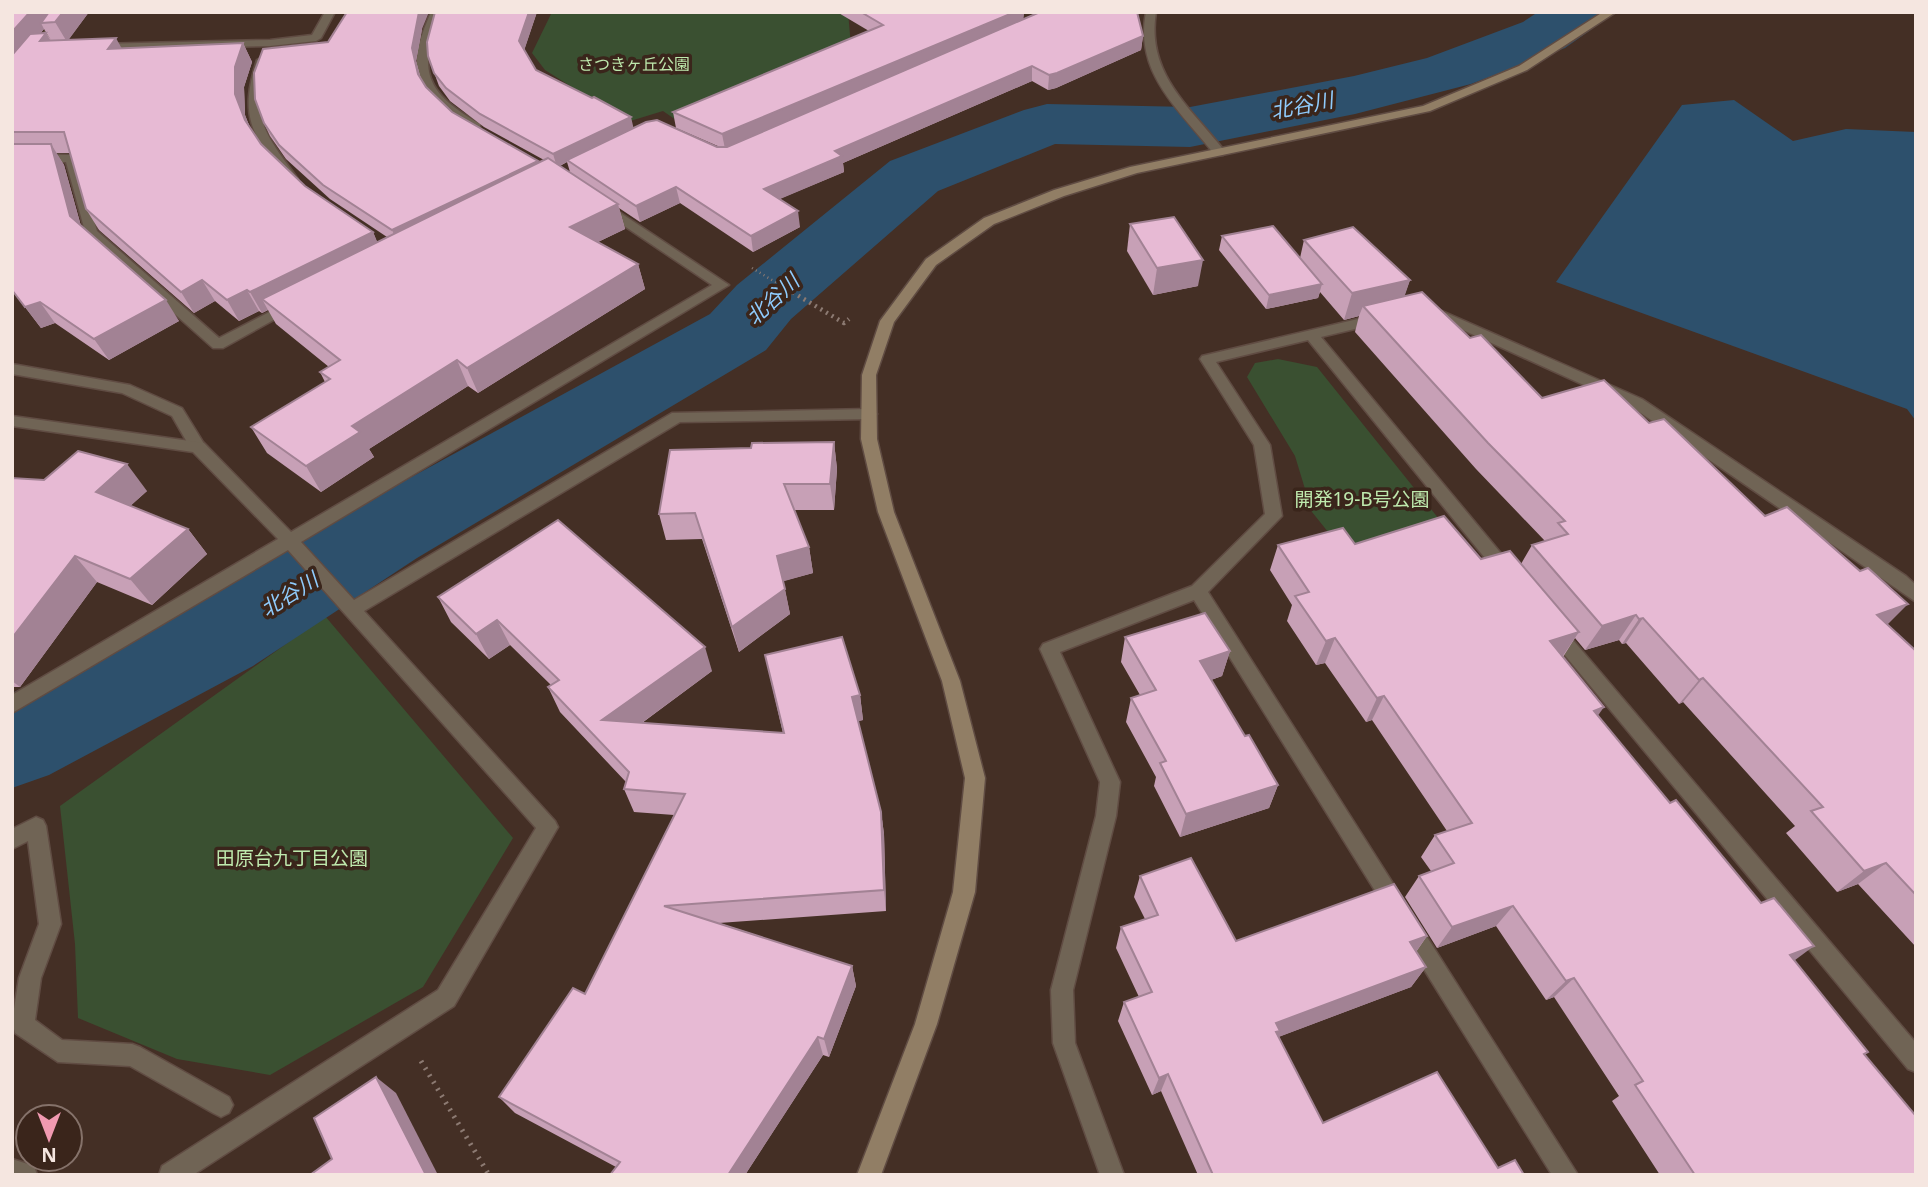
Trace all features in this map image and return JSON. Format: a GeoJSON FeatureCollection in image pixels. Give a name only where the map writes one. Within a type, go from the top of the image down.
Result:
{"type":"FeatureCollection","features":[{"type":"Feature","properties":{"kind":"main road"},"geometry":{"type":"LineString","coordinates":[[869,1175],[926,1024],[964,892],[975,778],[951,681],[886,512],[869,439],[869,375],[887,321],[932,262],[989,221],[1059,193],[1134,170],[1426,108],[1523,68],[1611,12]]}},
{"type":"Feature","properties":{"kind":"street"},"geometry":{"type":"LineString","coordinates":[[12,79],[68,12]]}},
{"type":"Feature","properties":{"kind":"street"},"geometry":{"type":"LineString","coordinates":[[80,47],[270,43],[316,38],[330,12]]}},
{"type":"Feature","properties":{"kind":"street"},"geometry":{"type":"LineString","coordinates":[[436,12],[426,35],[421,62],[427,81],[440,102],[491,136]]}},
{"type":"Feature","properties":{"kind":"street"},"geometry":{"type":"LineString","coordinates":[[1151,12],[1147,25],[1152,53],[1166,89],[1219,151]]}},
{"type":"Feature","properties":{"kind":"street"},"geometry":{"type":"LineString","coordinates":[[270,43],[252,88],[254,115],[264,141],[295,182],[306,190]]}},
{"type":"Feature","properties":{"kind":"street"},"geometry":{"type":"LineString","coordinates":[[39,48],[53,48]]}},
{"type":"Feature","properties":{"kind":"street"},"geometry":{"type":"LineString","coordinates":[[12,158],[71,158],[91,232],[218,345],[302,302]]}},
{"type":"Feature","properties":{"kind":"street"},"geometry":{"type":"LineString","coordinates":[[12,705],[292,543],[722,285],[588,195]]}},
{"type":"Feature","properties":{"kind":"street"},"geometry":{"type":"LineString","coordinates":[[1415,310],[1428,307],[1637,403],[1900,581],[1916,595]]}},
{"type":"Feature","properties":{"kind":"street"},"geometry":{"type":"LineString","coordinates":[[1112,1175],[1064,1043],[1062,990],[1106,816],[1110,782],[1049,649],[1198,591],[1274,516],[1262,445],[1207,359],[1390,317]]}},
{"type":"Feature","properties":{"kind":"street"},"geometry":{"type":"LineString","coordinates":[[1312,336],[1523,592]]}},
{"type":"Feature","properties":{"kind":"street"},"geometry":{"type":"LineString","coordinates":[[12,369],[125,388],[177,412],[198,447],[292,543],[548,827],[446,998],[171,1175]]}},
{"type":"Feature","properties":{"kind":"street"},"geometry":{"type":"LineString","coordinates":[[351,608],[677,417],[869,414]]}},
{"type":"Feature","properties":{"kind":"street"},"geometry":{"type":"LineString","coordinates":[[12,421],[198,447]]}},
{"type":"Feature","properties":{"kind":"street"},"geometry":{"type":"LineString","coordinates":[[1198,591],[1566,1175]]}},
{"type":"Feature","properties":{"kind":"street"},"geometry":{"type":"LineString","coordinates":[[1540,613],[1916,1061]]}},
{"type":"Feature","properties":{"kind":"street"},"geometry":{"type":"LineString","coordinates":[[12,841],[36,826],[50,923],[30,978],[23,1025],[58,1051],[132,1055],[221,1105]]}},
{"type":"Feature","properties":{"kind":"street"},"geometry":{"type":"LineString","coordinates":[[12,1171],[25,1175]]}},
{"type":"Feature","properties":{"kind":"path"},"geometry":{"type":"LineString","coordinates":[[770,279],[845,323],[855,313],[887,321]]}},
{"type":"Feature","properties":{"kind":"path"},"geometry":{"type":"LineString","coordinates":[[400,1026],[489,1175]]}},
{"type":"Feature","properties":{"kind":"green space","name":"さつきヶ丘公園"},"geometry":{"type":"Polygon","coordinates":[[[552,12],[848,12],[851,46],[676,120],[663,111],[627,122],[545,70],[532,53],[552,12]]]}},
{"type":"Feature","properties":{"kind":"green space","name":"開発19-B号公園"},"geometry":{"type":"Polygon","coordinates":[[[1278,359],[1317,367],[1447,529],[1349,558],[1312,512],[1295,456],[1247,377],[1255,363],[1278,359]]]}},
{"type":"Feature","properties":{"kind":"green space","name":"田原台九丁目公園"},"geometry":{"type":"Polygon","coordinates":[[[325,616],[513,838],[423,987],[270,1075],[177,1059],[78,1018],[75,944],[60,806],[325,616]]]}},
{"type":"Feature","properties":{"kind":"water"},"geometry":{"type":"Polygon","coordinates":[[[1734,100],[1793,141],[1846,129],[1916,132],[1916,421],[1907,409],[1556,282],[1682,105],[1734,100]]]}},
{"type":"Feature","properties":{"kind":"building"},"geometry":{"type":"Polygon","coordinates":[[[12,12],[30,12],[12,32],[12,12]]]}},
{"type":"Feature","properties":{"kind":"building"},"geometry":{"type":"Polygon","coordinates":[[[49,12],[63,12],[55,22],[41,23],[49,12]]]}},
{"type":"Feature","properties":{"kind":"building"},"geometry":{"type":"Polygon","coordinates":[[[347,12],[419,12],[412,48],[418,74],[426,87],[452,112],[538,161],[392,230],[323,185],[279,145],[264,123],[255,99],[254,73],[263,49],[328,42],[347,12]]]}},
{"type":"Feature","properties":{"kind":"building"},"geometry":{"type":"Polygon","coordinates":[[[435,12],[529,12],[519,41],[536,70],[631,117],[553,154],[480,114],[446,88],[434,73],[428,56],[427,42],[435,12]]]}},
{"type":"Feature","properties":{"kind":"building"},"geometry":{"type":"Polygon","coordinates":[[[861,12],[1015,12],[722,134],[673,112],[883,25],[861,12]]]}},
{"type":"Feature","properties":{"kind":"building"},"geometry":{"type":"Polygon","coordinates":[[[1040,12],[1137,12],[1143,36],[1057,73],[1049,75],[1032,66],[835,151],[842,156],[764,189],[798,211],[751,236],[676,187],[636,206],[567,160],[646,122],[657,120],[717,147],[727,147],[1040,12]]]}},
{"type":"Feature","properties":{"kind":"building"},"geometry":{"type":"Polygon","coordinates":[[[46,33],[40,41],[116,38],[108,49],[243,43],[235,67],[235,94],[245,120],[261,144],[305,186],[373,232],[250,292],[247,290],[227,300],[202,280],[181,292],[86,209],[64,132],[12,132],[12,55],[30,34],[46,33]]]}},
{"type":"Feature","properties":{"kind":"building"},"geometry":{"type":"Polygon","coordinates":[[[12,144],[51,144],[70,216],[166,300],[94,339],[40,302],[25,307],[12,290],[12,144]]]}},
{"type":"Feature","properties":{"kind":"building"},"geometry":{"type":"Polygon","coordinates":[[[548,158],[618,204],[570,227],[638,264],[467,368],[457,360],[352,426],[360,432],[306,466],[251,427],[330,379],[320,372],[340,360],[262,299],[548,158]]]}},
{"type":"Feature","properties":{"kind":"building"},"geometry":{"type":"Polygon","coordinates":[[[1174,217],[1203,260],[1157,268],[1130,224],[1174,217]]]}},
{"type":"Feature","properties":{"kind":"building"},"geometry":{"type":"Polygon","coordinates":[[[1273,226],[1322,284],[1269,295],[1222,236],[1273,226]]]}},
{"type":"Feature","properties":{"kind":"building"},"geometry":{"type":"Polygon","coordinates":[[[1353,227],[1410,280],[1352,293],[1304,240],[1353,227]]]}},
{"type":"Feature","properties":{"kind":"building"},"geometry":{"type":"Polygon","coordinates":[[[1422,292],[1470,338],[1481,335],[1542,398],[1604,380],[1649,423],[1664,419],[1765,516],[1787,507],[1860,571],[1868,568],[1908,604],[1877,615],[1916,651],[1916,895],[1886,863],[1864,871],[1811,811],[1823,807],[1703,678],[1699,680],[1643,618],[1639,619],[1636,615],[1602,626],[1532,545],[1568,534],[1558,523],[1565,521],[1488,443],[1363,306],[1422,292]]]}},
{"type":"Feature","properties":{"kind":"building"},"geometry":{"type":"Polygon","coordinates":[[[834,442],[830,484],[784,484],[809,547],[777,556],[785,589],[732,627],[695,513],[659,514],[670,450],[751,448],[752,443],[834,442]]]}},
{"type":"Feature","properties":{"kind":"building"},"geometry":{"type":"Polygon","coordinates":[[[78,451],[127,464],[96,492],[188,529],[130,579],[75,556],[12,638],[12,478],[44,480],[78,451]]]}},
{"type":"Feature","properties":{"kind":"building"},"geometry":{"type":"Polygon","coordinates":[[[1444,516],[1481,559],[1510,551],[1579,632],[1550,641],[1604,707],[1594,711],[1670,803],[1676,800],[1761,903],[1774,898],[1814,946],[1790,955],[1868,1052],[1864,1054],[1916,1116],[1916,1175],[1695,1175],[1635,1085],[1643,1081],[1574,978],[1566,981],[1513,906],[1452,927],[1419,876],[1454,863],[1435,835],[1472,823],[1384,696],[1377,698],[1335,638],[1326,641],[1295,596],[1309,592],[1278,545],[1343,528],[1355,544],[1444,516]]]}},
{"type":"Feature","properties":{"kind":"building"},"geometry":{"type":"Polygon","coordinates":[[[558,520],[705,647],[602,720],[784,733],[765,655],[842,637],[860,695],[852,697],[881,812],[884,890],[664,906],[852,966],[824,1039],[818,1037],[728,1175],[610,1175],[620,1162],[499,1097],[573,988],[585,994],[685,794],[624,789],[629,772],[548,687],[559,680],[497,620],[476,634],[438,597],[558,520]]]}},
{"type":"Feature","properties":{"kind":"building"},"geometry":{"type":"Polygon","coordinates":[[[1205,613],[1230,651],[1200,661],[1278,785],[1186,814],[1160,763],[1166,761],[1131,698],[1156,690],[1125,637],[1205,613]]]}},
{"type":"Feature","properties":{"kind":"building"},"geometry":{"type":"Polygon","coordinates":[[[1191,858],[1236,941],[1394,884],[1427,936],[1410,942],[1426,967],[1276,1023],[1280,1031],[1276,1032],[1323,1123],[1437,1072],[1498,1168],[1515,1160],[1524,1175],[1213,1175],[1168,1074],[1159,1078],[1124,1002],[1152,992],[1121,927],[1158,915],[1140,876],[1191,858]]]}},
{"type":"Feature","properties":{"kind":"building"},"geometry":{"type":"Polygon","coordinates":[[[376,1077],[426,1175],[310,1175],[332,1159],[314,1118],[376,1077]]]}},
{"type":"Feature","properties":{"kind":"waterway","name":"北谷川"},"geometry":{"type":"LineString","coordinates":[[12,743],[218,638],[384,534],[738,332],[764,302],[914,176],[1047,124],[1190,127],[1355,95],[1449,71],[1544,35],[1578,12]]}}]}
